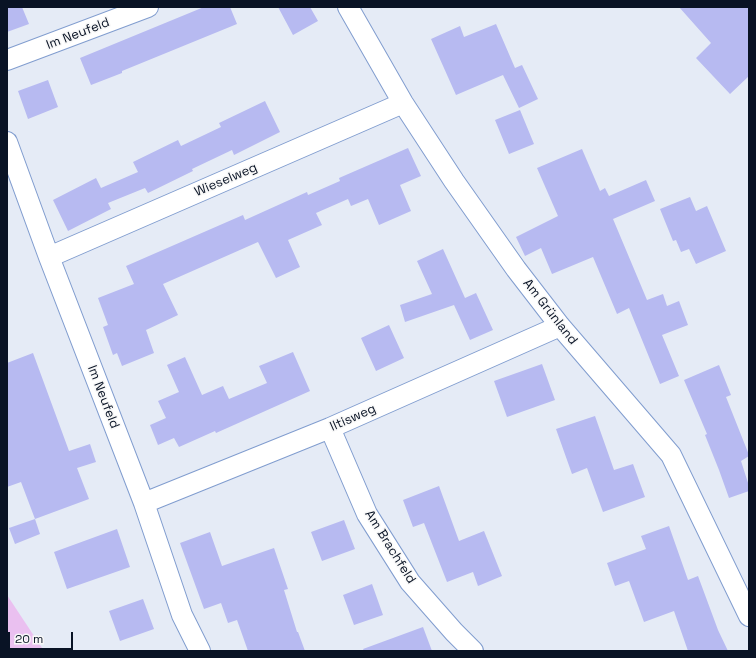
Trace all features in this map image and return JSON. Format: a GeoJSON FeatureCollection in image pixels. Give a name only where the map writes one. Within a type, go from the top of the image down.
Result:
{"type":"FeatureCollection","features":[{"type":"Feature","properties":{"kind":"street","name":"Im Neufeld"},"geometry":{"type":"LineString","coordinates":[[7,60],[148,7]]}},
{"type":"Feature","properties":{"kind":"street","name":"Am Grünland"},"geometry":{"type":"LineString","coordinates":[[348,7],[403,102],[454,181],[516,269],[560,326],[671,455],[749,616]]}},
{"type":"Feature","properties":{"kind":"street","name":"Wieselweg"},"geometry":{"type":"LineString","coordinates":[[49,257],[403,102]]}},
{"type":"Feature","properties":{"kind":"street","name":"Im Neufeld"},"geometry":{"type":"LineString","coordinates":[[7,142],[49,257],[144,503],[182,615],[200,651]]}},
{"type":"Feature","properties":{"kind":"street","name":"Iltisweg"},"geometry":{"type":"LineString","coordinates":[[144,503],[330,428],[560,326]]}},
{"type":"Feature","properties":{"kind":"street","name":"Am Brachfeld"},"geometry":{"type":"LineString","coordinates":[[330,428],[367,514],[410,582],[454,632],[473,651]]}},
{"type":"Feature","properties":{"kind":"shaded area"},"geometry":{"type":"Polygon","coordinates":[[[7,595],[44,651],[7,651],[7,595]]]}},
{"type":"Feature","properties":{"kind":"building"},"geometry":{"type":"Polygon","coordinates":[[[7,7],[22,7],[29,24],[7,32],[7,7]]]}},
{"type":"Feature","properties":{"kind":"building"},"geometry":{"type":"Polygon","coordinates":[[[204,7],[230,7],[237,24],[91,85],[80,58],[204,7]]]}},
{"type":"Feature","properties":{"kind":"building"},"geometry":{"type":"Polygon","coordinates":[[[278,7],[310,7],[318,21],[293,35],[278,7]]]}},
{"type":"Feature","properties":{"kind":"building"},"geometry":{"type":"Polygon","coordinates":[[[679,7],[749,7],[749,76],[730,94],[696,58],[711,43],[679,7]]]}},
{"type":"Feature","properties":{"kind":"building"},"geometry":{"type":"Polygon","coordinates":[[[496,24],[515,68],[522,65],[538,99],[519,108],[503,75],[456,95],[431,39],[460,26],[464,37],[496,24]]]}},
{"type":"Feature","properties":{"kind":"building"},"geometry":{"type":"Polygon","coordinates":[[[48,80],[58,107],[28,119],[18,91],[48,80]]]}},
{"type":"Feature","properties":{"kind":"building"},"geometry":{"type":"Polygon","coordinates":[[[265,101],[280,132],[234,155],[232,150],[192,169],[193,171],[148,193],[145,188],[108,203],[111,209],[68,231],[53,200],[96,178],[101,188],[138,172],[133,162],[178,140],[181,146],[221,127],[219,123],[265,101]]]}},
{"type":"Feature","properties":{"kind":"building"},"geometry":{"type":"Polygon","coordinates":[[[520,110],[534,144],[509,154],[495,120],[520,110]]]}},
{"type":"Feature","properties":{"kind":"building"},"geometry":{"type":"Polygon","coordinates":[[[408,148],[421,176],[400,185],[411,211],[379,225],[368,199],[351,206],[348,199],[316,213],[322,225],[288,240],[300,267],[276,278],[258,242],[163,284],[178,315],[146,330],[154,353],[122,366],[117,353],[113,355],[103,327],[108,325],[98,298],[134,284],[126,266],[243,215],[245,220],[307,192],[308,195],[340,181],[339,178],[408,148]]]}},
{"type":"Feature","properties":{"kind":"building"},"geometry":{"type":"Polygon","coordinates":[[[582,149],[600,191],[605,188],[609,196],[646,180],[655,201],[613,219],[647,300],[663,294],[667,306],[679,301],[688,325],[662,335],[679,376],[660,384],[629,308],[617,314],[593,257],[552,274],[541,248],[525,256],[516,237],[558,216],[537,168],[582,149]]]}},
{"type":"Feature","properties":{"kind":"building"},"geometry":{"type":"Polygon","coordinates":[[[690,197],[696,211],[707,206],[726,251],[696,264],[689,249],[681,252],[676,240],[673,241],[660,209],[690,197]]]}},
{"type":"Feature","properties":{"kind":"building"},"geometry":{"type":"Polygon","coordinates":[[[443,249],[465,298],[476,293],[493,330],[470,340],[454,305],[405,322],[400,305],[432,294],[417,261],[443,249]]]}},
{"type":"Feature","properties":{"kind":"building"},"geometry":{"type":"Polygon","coordinates":[[[389,325],[404,358],[376,371],[361,338],[389,325]]]}},
{"type":"Feature","properties":{"kind":"building"},"geometry":{"type":"Polygon","coordinates":[[[293,352],[310,391],[216,433],[215,431],[179,447],[174,438],[158,445],[150,425],[166,418],[158,401],[179,392],[167,365],[185,357],[202,395],[223,386],[229,399],[267,383],[259,366],[293,352]]]}},
{"type":"Feature","properties":{"kind":"building"},"geometry":{"type":"Polygon","coordinates":[[[33,353],[69,451],[90,444],[96,462],[77,468],[89,499],[35,519],[21,482],[7,487],[7,363],[33,353]]]}},
{"type":"Feature","properties":{"kind":"building"},"geometry":{"type":"Polygon","coordinates":[[[542,364],[555,400],[507,417],[494,381],[542,364]]]}},
{"type":"Feature","properties":{"kind":"building"},"geometry":{"type":"Polygon","coordinates":[[[719,365],[731,395],[726,397],[749,455],[741,461],[749,486],[749,491],[729,498],[705,435],[707,434],[684,380],[719,365]]]}},
{"type":"Feature","properties":{"kind":"building"},"geometry":{"type":"Polygon","coordinates":[[[595,416],[614,470],[633,464],[645,497],[603,512],[587,468],[572,474],[556,429],[595,416]]]}},
{"type":"Feature","properties":{"kind":"building"},"geometry":{"type":"Polygon","coordinates":[[[439,486],[459,541],[484,531],[502,576],[478,586],[473,572],[447,582],[424,523],[413,527],[403,500],[439,486]]]}},
{"type":"Feature","properties":{"kind":"building"},"geometry":{"type":"Polygon","coordinates":[[[35,519],[40,534],[15,544],[9,528],[35,519]]]}},
{"type":"Feature","properties":{"kind":"building"},"geometry":{"type":"Polygon","coordinates":[[[344,520],[355,549],[322,561],[311,532],[344,520]]]}},
{"type":"Feature","properties":{"kind":"building"},"geometry":{"type":"Polygon","coordinates":[[[669,526],[688,580],[698,576],[718,630],[728,651],[688,651],[674,611],[644,622],[629,581],[615,586],[607,563],[646,549],[641,536],[669,526]]]}},
{"type":"Feature","properties":{"kind":"building"},"geometry":{"type":"Polygon","coordinates":[[[117,529],[130,567],[67,589],[54,552],[117,529]]]}},
{"type":"Feature","properties":{"kind":"building"},"geometry":{"type":"Polygon","coordinates":[[[210,532],[222,566],[274,548],[288,589],[284,590],[297,632],[305,651],[248,651],[237,620],[228,623],[221,603],[204,609],[180,543],[210,532]]]}},
{"type":"Feature","properties":{"kind":"building"},"geometry":{"type":"Polygon","coordinates":[[[372,584],[383,615],[354,625],[343,595],[372,584]]]}},
{"type":"Feature","properties":{"kind":"building"},"geometry":{"type":"Polygon","coordinates":[[[143,599],[154,629],[120,641],[109,611],[143,599]]]}},
{"type":"Feature","properties":{"kind":"building"},"geometry":{"type":"Polygon","coordinates":[[[423,627],[432,651],[364,651],[363,649],[423,627]]]}}]}
